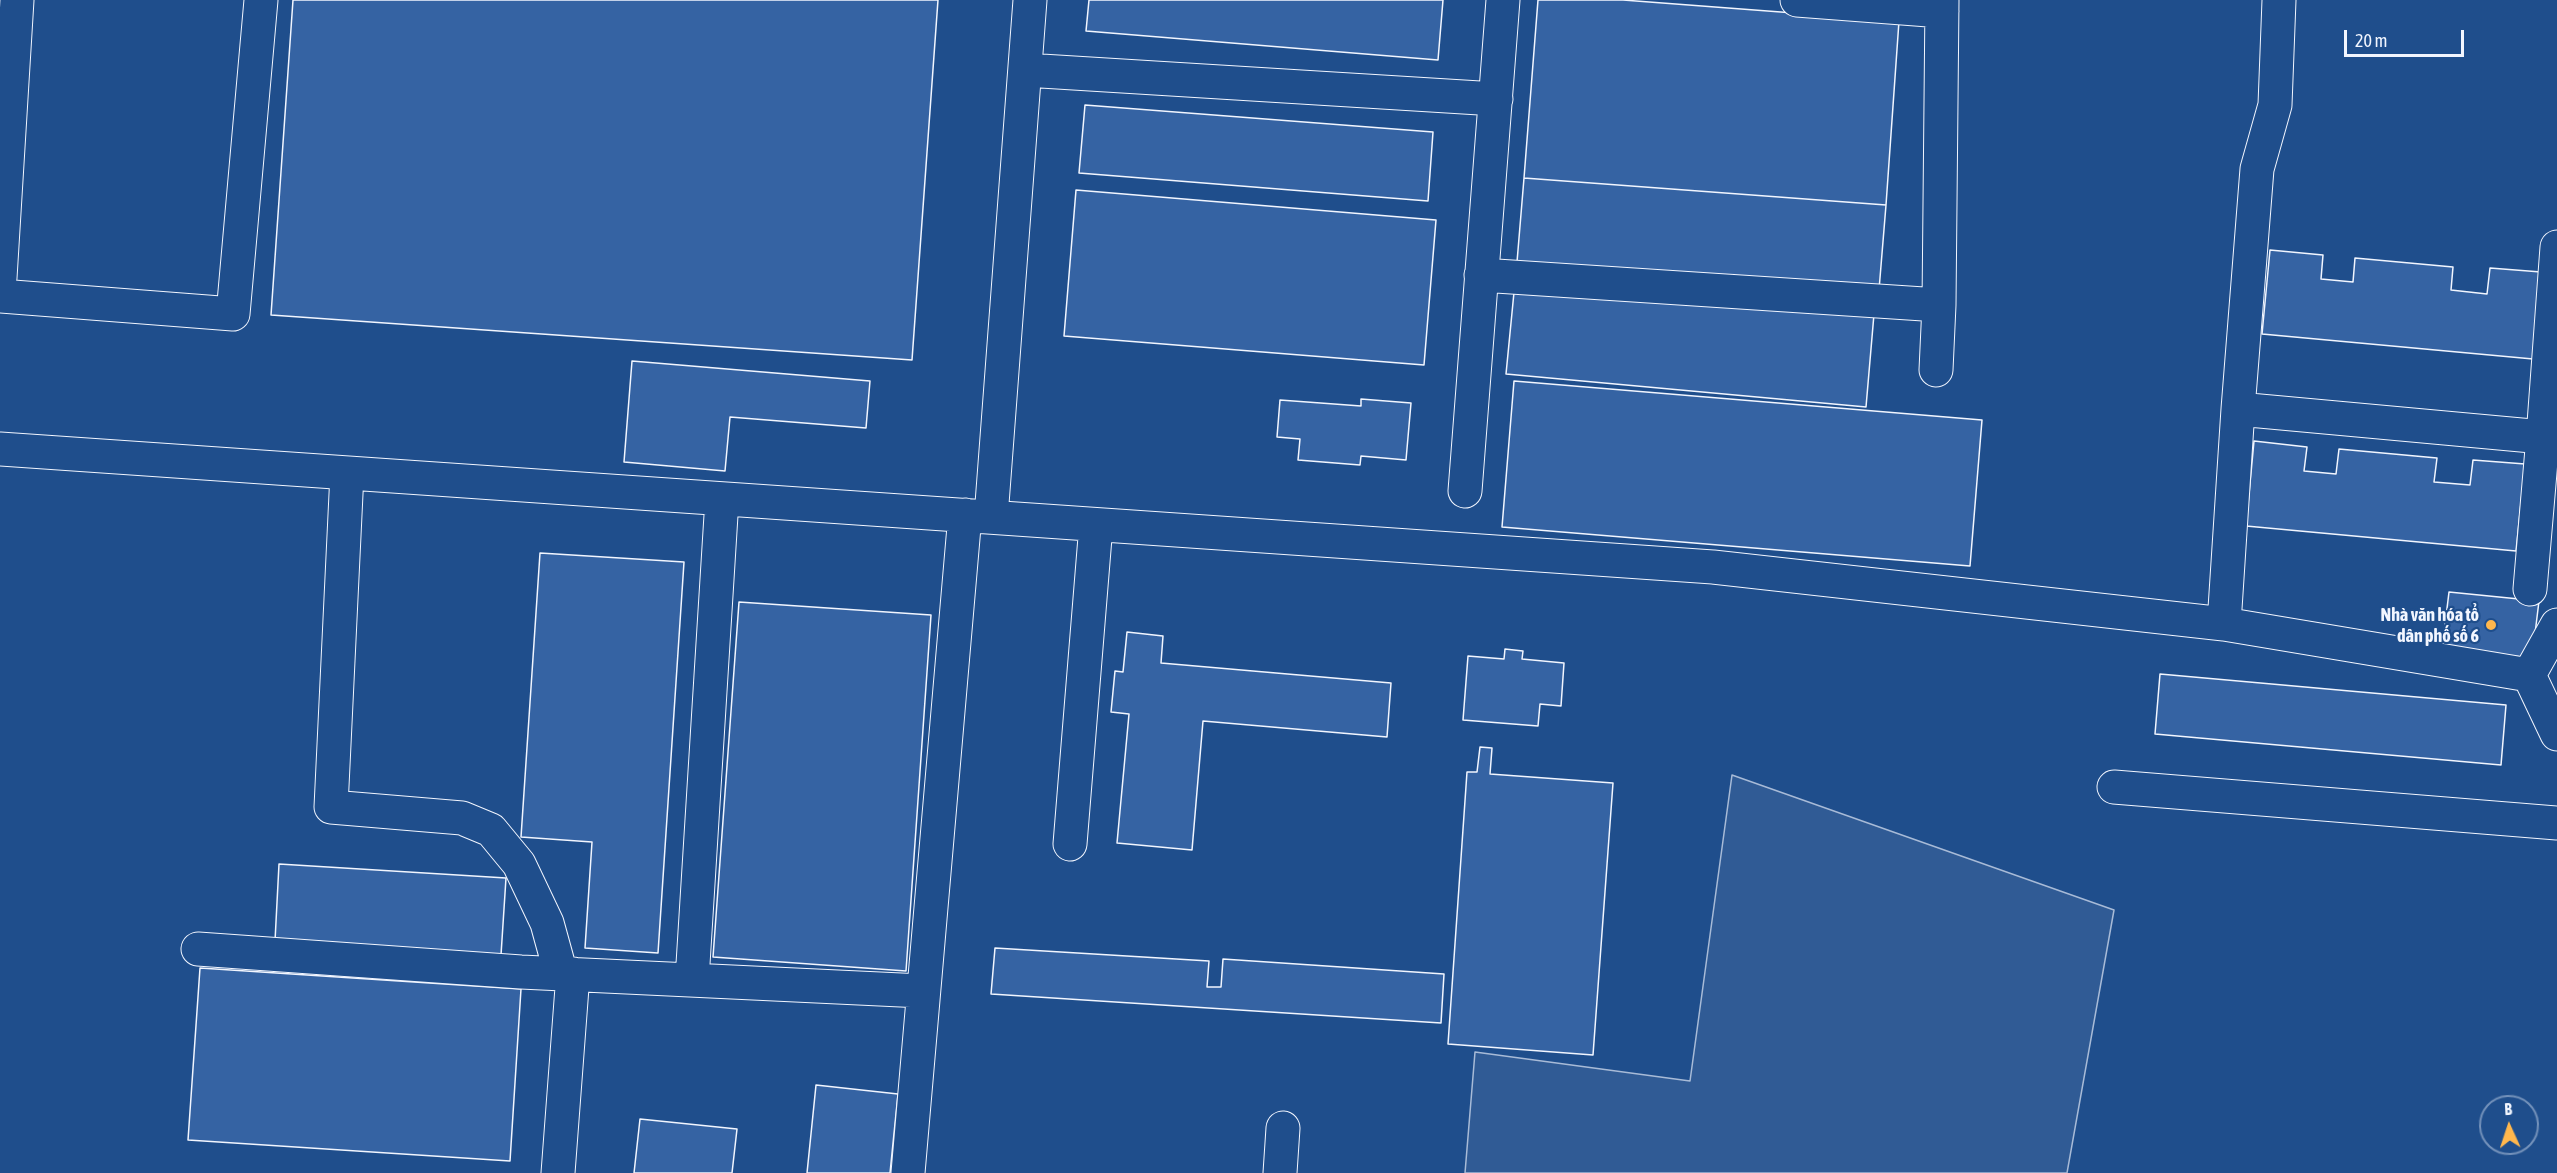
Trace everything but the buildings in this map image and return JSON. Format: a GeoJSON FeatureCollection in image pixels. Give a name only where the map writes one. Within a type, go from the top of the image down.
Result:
{"type":"FeatureCollection","features":[{"type":"Feature","properties":{"kind":"street"},"geometry":{"type":"LineString","coordinates":[[0,278],[17,0]]}},
{"type":"Feature","properties":{"kind":"street"},"geometry":{"type":"LineString","coordinates":[[0,296],[232,314],[261,0]]}},
{"type":"Feature","properties":{"kind":"street"},"geometry":{"type":"LineString","coordinates":[[908,1173],[922,991],[978,517],[1030,0]]}},
{"type":"Feature","properties":{"kind":"street"},"geometry":{"type":"LineString","coordinates":[[1464,491],[1503,0]]}},
{"type":"Feature","properties":{"kind":"street"},"geometry":{"type":"LineString","coordinates":[[1797,0],[1942,5],[1939,305],[1936,370]]}},
{"type":"Feature","properties":{"kind":"street"},"geometry":{"type":"LineString","coordinates":[[2224,624],[2257,169],[2275,105],[2279,0]]}},
{"type":"Feature","properties":{"kind":"street"},"geometry":{"type":"LineString","coordinates":[[1024,70],[1496,99]]}},
{"type":"Feature","properties":{"kind":"street"},"geometry":{"type":"LineString","coordinates":[[2530,589],[2557,247]]}},
{"type":"Feature","properties":{"kind":"street"},"geometry":{"type":"LineString","coordinates":[[1481,275],[1939,305]]}},
{"type":"Feature","properties":{"kind":"street"},"geometry":{"type":"LineString","coordinates":[[2238,409],[2543,437]]}},
{"type":"Feature","properties":{"kind":"street"},"geometry":{"type":"LineString","coordinates":[[0,449],[1713,567],[2224,624],[2529,675]]}},
{"type":"Feature","properties":{"kind":"street"},"geometry":{"type":"LineString","coordinates":[[347,473],[330,807],[462,818],[491,830],[519,864],[547,923],[567,974],[558,1173]]}},
{"type":"Feature","properties":{"kind":"street"},"geometry":{"type":"LineString","coordinates":[[692,980],[722,499]]}},
{"type":"Feature","properties":{"kind":"street"},"geometry":{"type":"LineString","coordinates":[[1070,844],[1096,525]]}},
{"type":"Feature","properties":{"kind":"street"},"geometry":{"type":"LineString","coordinates":[[2529,675],[2557,625]]}},
{"type":"Feature","properties":{"kind":"street"},"geometry":{"type":"LineString","coordinates":[[2529,675],[2557,734]]}},
{"type":"Feature","properties":{"kind":"street"},"geometry":{"type":"LineString","coordinates":[[2114,787],[2557,823]]}},
{"type":"Feature","properties":{"kind":"street"},"geometry":{"type":"LineString","coordinates":[[198,950],[567,974],[922,991]]}},
{"type":"Feature","properties":{"kind":"street"},"geometry":{"type":"LineString","coordinates":[[1280,1173],[1283,1128]]}},
{"type":"Feature","properties":{"kind":"shaded area"},"geometry":{"type":"Polygon","coordinates":[[[1732,775],[2114,910],[2067,1173],[1465,1173],[1475,1052],[1690,1081],[1732,775]]]}},
{"type":"Feature","properties":{"kind":"place","name":"Nhà văn hóa tổ dân phố số 6"},"geometry":{"type":"Point","coordinates":[2491,625]}}]}
